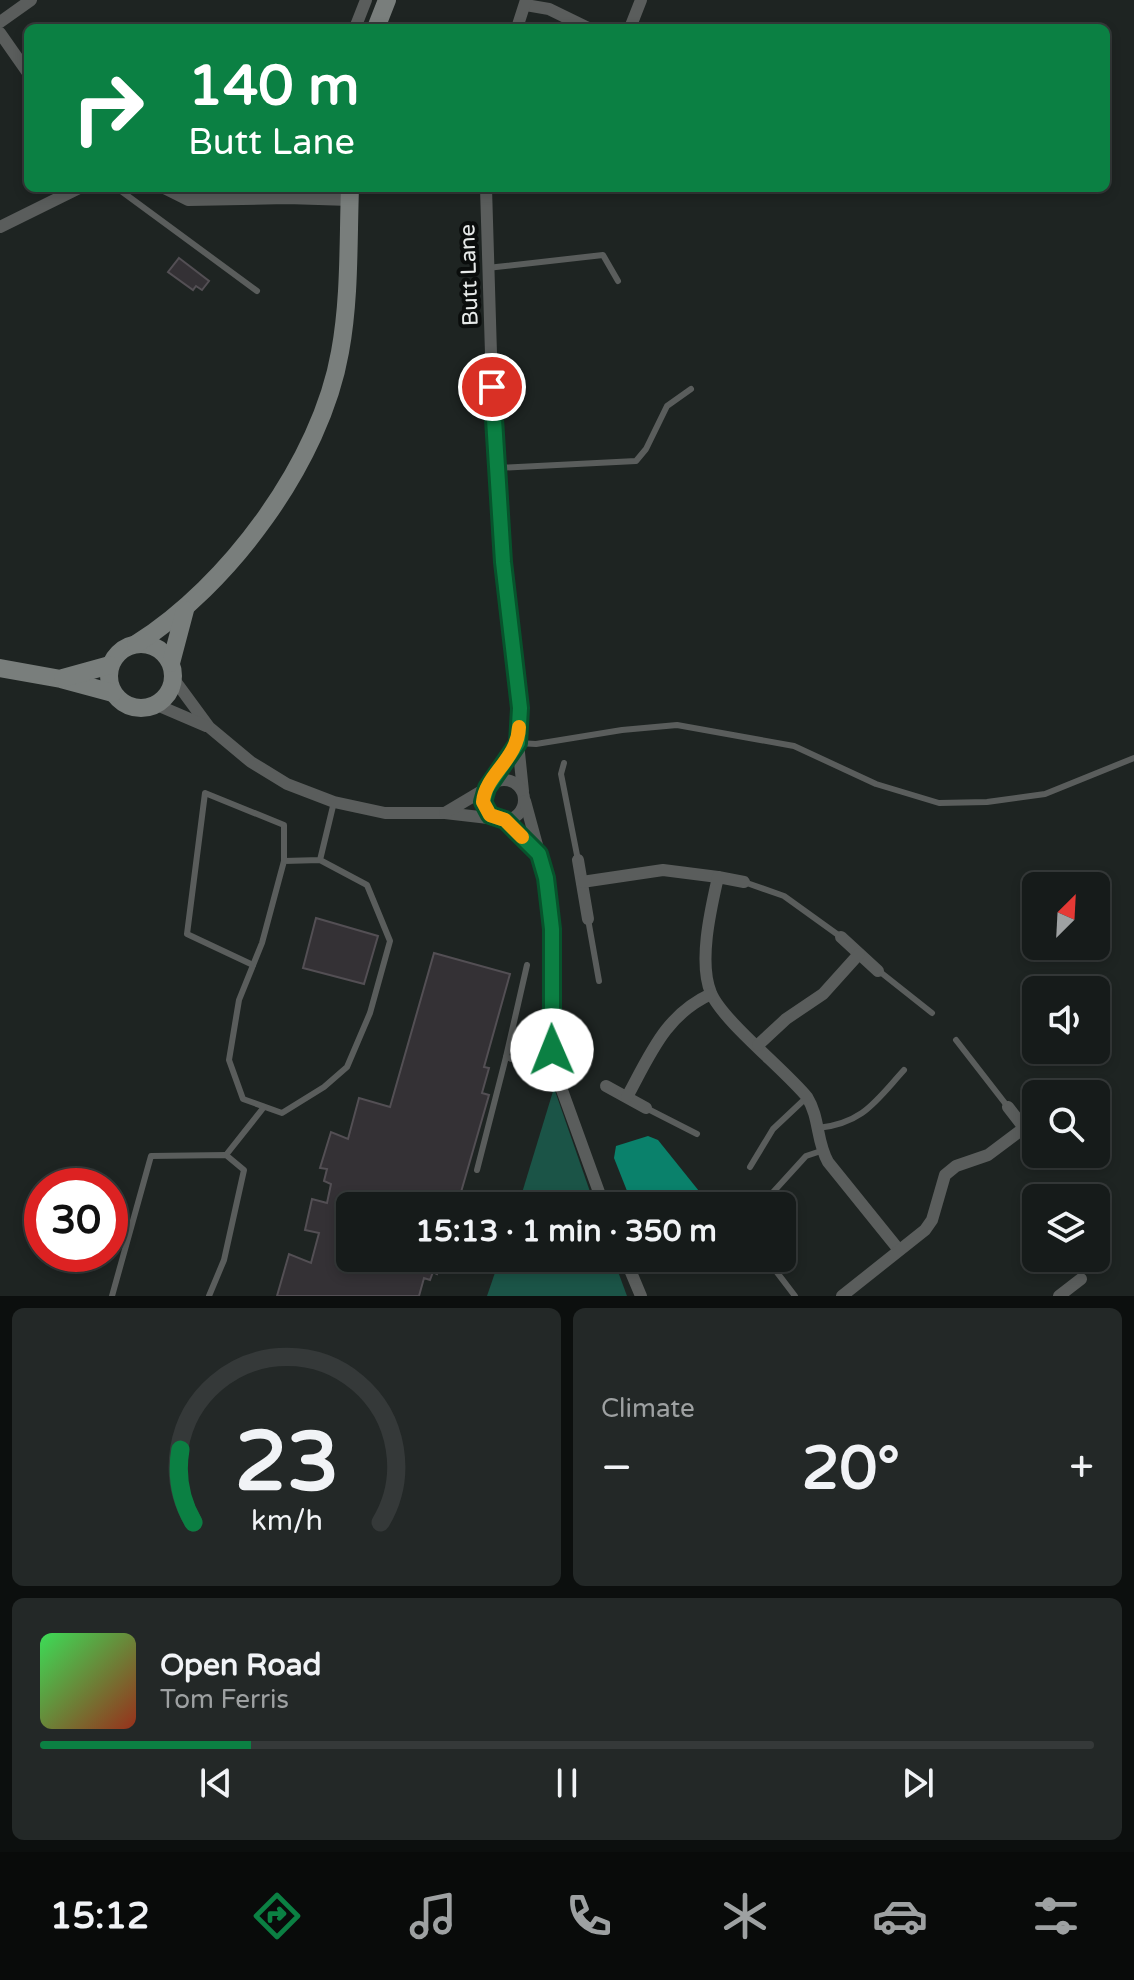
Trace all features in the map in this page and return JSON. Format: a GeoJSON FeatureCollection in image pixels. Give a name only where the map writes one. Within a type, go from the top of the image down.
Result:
{"type":"FeatureCollection","features":[{"type":"Feature","properties":{"kind":"street"},"geometry":{"type":"LineString","coordinates":[[0,22],[31,0]]}},
{"type":"Feature","properties":{"kind":"street"},"geometry":{"type":"LineString","coordinates":[[357,24],[366,0]]}},
{"type":"Feature","properties":{"kind":"street"},"geometry":{"type":"LineString","coordinates":[[378,24],[387,0]]}},
{"type":"Feature","properties":{"kind":"street"},"geometry":{"type":"LineString","coordinates":[[632,24],[641,0]]}},
{"type":"Feature","properties":{"kind":"street"},"geometry":{"type":"LineString","coordinates":[[518,24],[526,2],[580,24]]}},
{"type":"Feature","properties":{"kind":"street"},"geometry":{"type":"LineString","coordinates":[[0,33],[24,67]]}},
{"type":"Feature","properties":{"kind":"street"},"geometry":{"type":"LineString","coordinates":[[0,227],[71,192]]}},
{"type":"Feature","properties":{"kind":"street"},"geometry":{"type":"LineString","coordinates":[[172,192],[188,200],[350,194],[342,340],[323,407],[279,496],[255,530],[185,610],[136,644],[120,651],[110,665],[109,679],[113,693],[119,700],[138,709],[157,705],[169,693],[185,610]]}},
{"type":"Feature","properties":{"kind":"street","name":"Butt Lane"},"geometry":{"type":"LineString","coordinates":[[486,192],[487,268],[503,562],[520,708],[518,743],[524,796],[546,878],[552,919],[550,1037],[554,1060],[599,1192]]}},
{"type":"Feature","properties":{"kind":"street"},"geometry":{"type":"LineString","coordinates":[[136,644],[160,650],[209,727]]}},
{"type":"Feature","properties":{"kind":"street"},"geometry":{"type":"LineString","coordinates":[[61,679],[110,665]]}},
{"type":"Feature","properties":{"kind":"street"},"geometry":{"type":"LineString","coordinates":[[0,668],[61,679],[113,693]]}},
{"type":"Feature","properties":{"kind":"street"},"geometry":{"type":"LineString","coordinates":[[157,705],[209,727],[270,775],[334,802],[385,813],[445,813],[501,820],[518,814],[524,796],[509,780],[490,785],[445,813]]}},
{"type":"Feature","properties":{"kind":"street"},"geometry":{"type":"LineString","coordinates":[[518,743],[490,785],[483,802],[490,815],[501,820],[539,854]]}},
{"type":"Feature","properties":{"kind":"street"},"geometry":{"type":"LineString","coordinates":[[578,860],[588,919]]}},
{"type":"Feature","properties":{"kind":"street"},"geometry":{"type":"LineString","coordinates":[[582,882],[663,870],[744,882]]}},
{"type":"Feature","properties":{"kind":"street"},"geometry":{"type":"LineString","coordinates":[[718,877],[710,916],[707,967],[711,994],[807,1097],[816,1115],[821,1151],[899,1250]]}},
{"type":"Feature","properties":{"kind":"street"},"geometry":{"type":"LineString","coordinates":[[841,937],[878,971]]}},
{"type":"Feature","properties":{"kind":"street"},"geometry":{"type":"LineString","coordinates":[[758,1045],[786,1019],[823,994],[859,954]]}},
{"type":"Feature","properties":{"kind":"street"},"geometry":{"type":"LineString","coordinates":[[627,1097],[668,1025],[689,1004],[711,994]]}},
{"type":"Feature","properties":{"kind":"street"},"geometry":{"type":"LineString","coordinates":[[606,1086],[646,1108]]}},
{"type":"Feature","properties":{"kind":"street"},"geometry":{"type":"LineString","coordinates":[[1008,1107],[1022,1125]]}},
{"type":"Feature","properties":{"kind":"street"},"geometry":{"type":"LineString","coordinates":[[842,1296],[932,1220],[945,1175],[956,1166],[988,1155],[1022,1130]]}},
{"type":"Feature","properties":{"kind":"street"},"geometry":{"type":"LineString","coordinates":[[631,1272],[641,1296]]}},
{"type":"Feature","properties":{"kind":"street"},"geometry":{"type":"LineString","coordinates":[[1059,1296],[1081,1279]]}},
{"type":"Feature","properties":{"kind":"lane"},"geometry":{"type":"LineString","coordinates":[[122,192],[257,291]]}},
{"type":"Feature","properties":{"kind":"lane"},"geometry":{"type":"LineString","coordinates":[[487,268],[603,255],[618,281]]}},
{"type":"Feature","properties":{"kind":"lane"},"geometry":{"type":"LineString","coordinates":[[497,468],[636,461],[646,449],[667,406],[691,389]]}},
{"type":"Feature","properties":{"kind":"lane"},"geometry":{"type":"LineString","coordinates":[[518,743],[536,744],[677,725],[794,746],[876,784],[939,803],[987,802],[1045,794],[1134,758]]}},
{"type":"Feature","properties":{"kind":"lane"},"geometry":{"type":"LineString","coordinates":[[564,763],[561,774],[578,860]]}},
{"type":"Feature","properties":{"kind":"lane"},"geometry":{"type":"LineString","coordinates":[[253,965],[187,934],[205,793],[284,825],[284,861],[253,965],[239,1000],[229,1060],[243,1099],[282,1113],[324,1087],[347,1067],[370,1013],[390,941],[367,885],[320,860],[284,861]]}},
{"type":"Feature","properties":{"kind":"lane"},"geometry":{"type":"LineString","coordinates":[[320,860],[334,802]]}},
{"type":"Feature","properties":{"kind":"lane"},"geometry":{"type":"LineString","coordinates":[[744,882],[784,896],[841,937]]}},
{"type":"Feature","properties":{"kind":"lane"},"geometry":{"type":"LineString","coordinates":[[588,919],[599,981]]}},
{"type":"Feature","properties":{"kind":"lane"},"geometry":{"type":"LineString","coordinates":[[477,1170],[527,965]]}},
{"type":"Feature","properties":{"kind":"lane"},"geometry":{"type":"LineString","coordinates":[[878,971],[932,1013]]}},
{"type":"Feature","properties":{"kind":"lane"},"geometry":{"type":"LineString","coordinates":[[956,1040],[1008,1107]]}},
{"type":"Feature","properties":{"kind":"lane"},"geometry":{"type":"LineString","coordinates":[[506,1057],[526,1064],[554,1060]]}},
{"type":"Feature","properties":{"kind":"lane"},"geometry":{"type":"LineString","coordinates":[[818,1128],[857,1119],[904,1070]]}},
{"type":"Feature","properties":{"kind":"lane"},"geometry":{"type":"LineString","coordinates":[[750,1167],[773,1129],[807,1097]]}},
{"type":"Feature","properties":{"kind":"lane"},"geometry":{"type":"LineString","coordinates":[[226,1155],[264,1107]]}},
{"type":"Feature","properties":{"kind":"lane"},"geometry":{"type":"LineString","coordinates":[[646,1108],[697,1134]]}},
{"type":"Feature","properties":{"kind":"lane"},"geometry":{"type":"LineString","coordinates":[[773,1192],[806,1156],[821,1151]]}},
{"type":"Feature","properties":{"kind":"lane"},"geometry":{"type":"LineString","coordinates":[[112,1296],[151,1156],[226,1155],[244,1170],[224,1260],[209,1296]]}},
{"type":"Feature","properties":{"kind":"lane"},"geometry":{"type":"LineString","coordinates":[[777,1272],[795,1296]]}},
{"type":"Feature","properties":{"kind":"shaded area"},"geometry":{"type":"Polygon","coordinates":[[[554,1088],[590,1192],[522,1192],[554,1088]]]}},
{"type":"Feature","properties":{"kind":"shaded area"},"geometry":{"type":"Polygon","coordinates":[[[648,1136],[658,1140],[700,1192],[627,1192],[614,1158],[616,1146],[648,1136]]]}},
{"type":"Feature","properties":{"kind":"shaded area"},"geometry":{"type":"Polygon","coordinates":[[[495,1272],[618,1272],[627,1296],[487,1296],[495,1272]]]}},
{"type":"Feature","properties":{"kind":"building"},"geometry":{"type":"Polygon","coordinates":[[[179,258],[209,281],[202,290],[196,286],[193,290],[168,272],[179,258]]]}},
{"type":"Feature","properties":{"kind":"building"},"geometry":{"type":"Polygon","coordinates":[[[316,918],[378,936],[364,984],[303,968],[316,918]]]}},
{"type":"Feature","properties":{"kind":"building"},"geometry":{"type":"Polygon","coordinates":[[[434,953],[510,974],[484,1067],[489,1068],[482,1093],[489,1095],[461,1192],[336,1192],[336,1272],[433,1272],[430,1280],[424,1278],[419,1296],[277,1296],[289,1254],[311,1263],[319,1233],[305,1230],[312,1199],[327,1203],[331,1184],[324,1181],[327,1169],[320,1168],[331,1132],[348,1139],[359,1098],[390,1107],[434,953]]]}},
{"type":"Feature","properties":{"kind":"slow traffic"},"geometry":{"type":"LineString","coordinates":[[519,727],[518,743],[487,788],[483,802],[490,815],[505,820],[522,837]]}},
{"type":"Feature","properties":{"kind":"route"},"geometry":{"type":"LineString","coordinates":[[492,387],[503,562],[520,708],[518,743],[487,788],[483,802],[490,815],[505,820],[539,854],[546,878],[552,929],[552,1050]]}}]}
